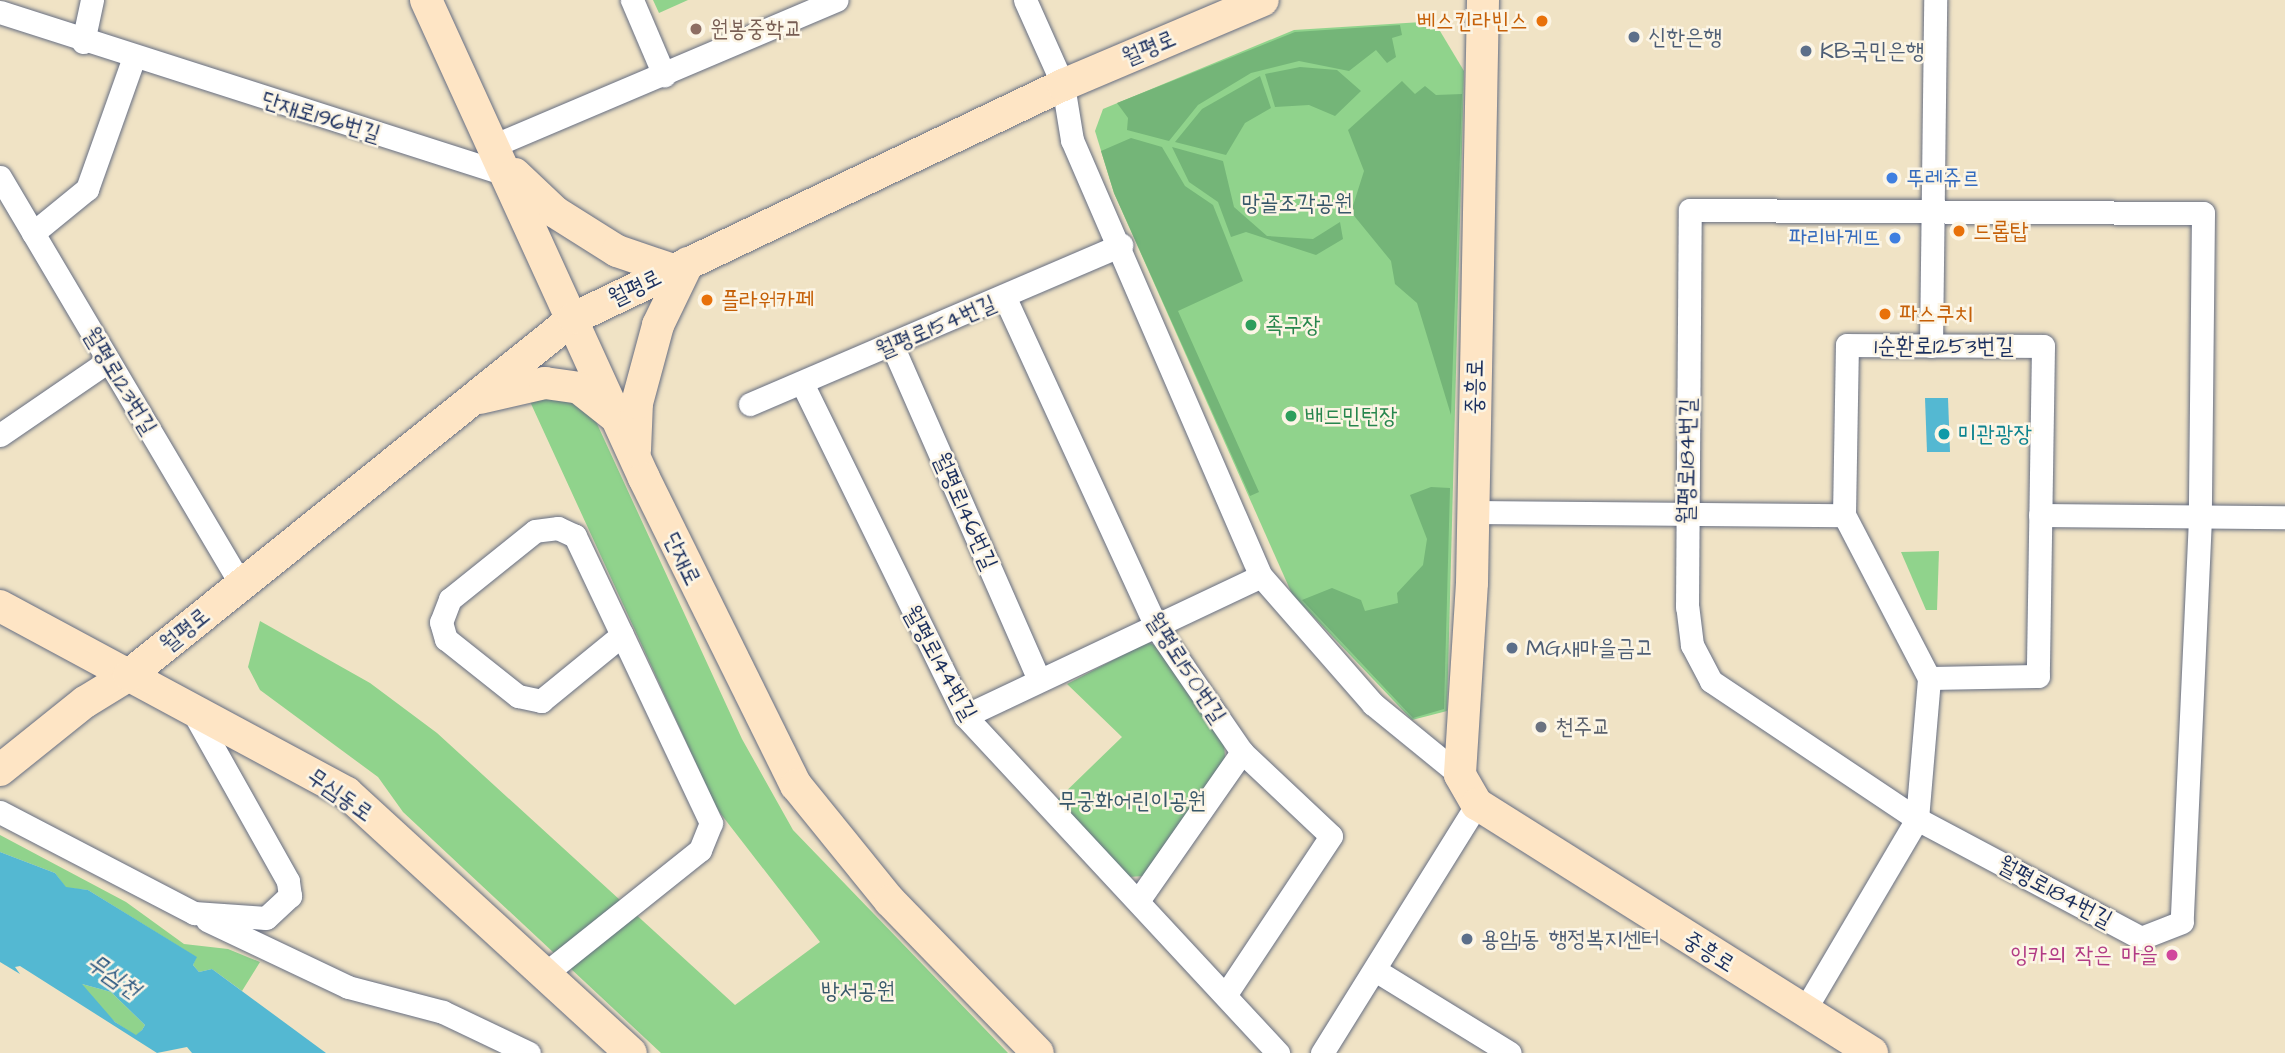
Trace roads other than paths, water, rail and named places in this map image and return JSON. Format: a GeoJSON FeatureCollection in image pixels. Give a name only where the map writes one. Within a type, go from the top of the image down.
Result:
{"type":"FeatureCollection","features":[{"type":"Feature","properties":{"kind":"street"},"geometry":{"type":"LineString","coordinates":[[83,42],[92,0]]}},
{"type":"Feature","properties":{"kind":"street","name":"단재로"},"geometry":{"type":"LineString","coordinates":[[426,0],[574,318],[635,459],[796,785],[890,901],[1038,1053]]}},
{"type":"Feature","properties":{"kind":"street"},"geometry":{"type":"LineString","coordinates":[[632,0],[664,75]]}},
{"type":"Feature","properties":{"kind":"street"},"geometry":{"type":"LineString","coordinates":[[635,459],[640,390],[658,325],[681,266],[617,251],[555,212],[502,160],[664,75],[836,0]]}},
{"type":"Feature","properties":{"kind":"street"},"geometry":{"type":"LineString","coordinates":[[1025,0],[1063,85],[1072,140],[1121,245],[1261,576],[1373,704],[1460,775],[1477,804],[1322,1053]]}},
{"type":"Feature","properties":{"kind":"street","name":"월평로"},"geometry":{"type":"LineString","coordinates":[[0,770],[85,702],[129,675],[574,318],[1063,85],[1263,0]]}},
{"type":"Feature","properties":{"kind":"street","name":"중흥로"},"geometry":{"type":"LineString","coordinates":[[1460,775],[1473,512],[1483,0]]}},
{"type":"Feature","properties":{"kind":"street"},"geometry":{"type":"LineString","coordinates":[[1931,346],[1935,0]]}},
{"type":"Feature","properties":{"kind":"street","name":"단재로196번길"},"geometry":{"type":"LineString","coordinates":[[0,12],[134,60],[502,160]]}},
{"type":"Feature","properties":{"kind":"street"},"geometry":{"type":"LineString","coordinates":[[33,233],[88,189],[134,60]]}},
{"type":"Feature","properties":{"kind":"street","name":"월평로123번길"},"geometry":{"type":"LineString","coordinates":[[0,177],[241,585]]}},
{"type":"Feature","properties":{"kind":"street","name":"월평로184번길"},"geometry":{"type":"LineString","coordinates":[[1690,210],[1932,211],[2203,213],[2200,518],[2182,922],[2141,938],[1917,819],[1711,681],[1692,645],[1686,511],[1690,210]]}},
{"type":"Feature","properties":{"kind":"street","name":"월평로154번길"},"geometry":{"type":"LineString","coordinates":[[750,404],[1005,298],[1121,245]]}},
{"type":"Feature","properties":{"kind":"street","name":"월평로150번길"},"geometry":{"type":"LineString","coordinates":[[1005,298],[1156,627],[1241,752],[1331,836],[1226,994]]}},
{"type":"Feature","properties":{"kind":"street","name":"월평로146번길"},"geometry":{"type":"LineString","coordinates":[[892,345],[1038,677]]}},
{"type":"Feature","properties":{"kind":"street","name":"1순환로1253번길"},"geometry":{"type":"LineString","coordinates":[[1847,345],[2043,346],[2040,515],[2038,676],[1929,678],[1844,515],[1847,345]]}},
{"type":"Feature","properties":{"kind":"street"},"geometry":{"type":"LineString","coordinates":[[0,435],[108,361]]}},
{"type":"Feature","properties":{"kind":"street"},"geometry":{"type":"LineString","coordinates":[[472,400],[545,383],[579,388],[618,419]]}},
{"type":"Feature","properties":{"kind":"street","name":"월평로144번길"},"geometry":{"type":"LineString","coordinates":[[802,383],[965,716],[1278,1053]]}},
{"type":"Feature","properties":{"kind":"street"},"geometry":{"type":"LineString","coordinates":[[1473,512],[1686,511],[1844,515]]}},
{"type":"Feature","properties":{"kind":"street"},"geometry":{"type":"LineString","coordinates":[[2040,515],[2285,517]]}},
{"type":"Feature","properties":{"kind":"street"},"geometry":{"type":"LineString","coordinates":[[546,973],[701,850],[711,823],[622,635],[575,536],[558,528],[535,531],[450,599],[442,622],[446,639],[518,696],[541,701],[622,635]]}},
{"type":"Feature","properties":{"kind":"street"},"geometry":{"type":"LineString","coordinates":[[965,716],[1038,677],[1156,627],[1261,576]]}},
{"type":"Feature","properties":{"kind":"street","name":"무심동로"},"geometry":{"type":"LineString","coordinates":[[0,606],[129,675],[189,703],[347,793],[632,1053]]}},
{"type":"Feature","properties":{"kind":"street"},"geometry":{"type":"LineString","coordinates":[[1804,1011],[1917,819],[1929,678]]}},
{"type":"Feature","properties":{"kind":"street"},"geometry":{"type":"LineString","coordinates":[[189,703],[288,881],[290,896],[266,918],[194,913]]}},
{"type":"Feature","properties":{"kind":"street"},"geometry":{"type":"LineString","coordinates":[[1138,901],[1241,752]]}},
{"type":"Feature","properties":{"kind":"street","name":"중흥로"},"geometry":{"type":"LineString","coordinates":[[1477,804],[1871,1053]]}},
{"type":"Feature","properties":{"kind":"street"},"geometry":{"type":"LineString","coordinates":[[0,812],[295,965],[348,987],[443,1012],[529,1053]]}},
{"type":"Feature","properties":{"kind":"street"},"geometry":{"type":"LineString","coordinates":[[1375,970],[1510,1053]]}},
{"type":"Feature","properties":{"kind":"water"},"geometry":{"type":"Polygon","coordinates":[[[1925,398],[1948,398],[1950,452],[1927,452],[1925,398]]]}},
{"type":"Feature","properties":{"kind":"water","name":"무심천"},"geometry":{"type":"Polygon","coordinates":[[[0,852],[55,873],[66,887],[88,890],[197,957],[193,965],[199,972],[212,969],[326,1053],[192,1053],[187,1047],[157,1053],[20,966],[15,967],[20,974],[0,962],[0,852]],[[82,984],[115,1022],[136,1035],[145,1025],[111,992],[82,984]]]}},
{"type":"Feature","properties":{"kind":"place","name":"베스킨라빈스"},"geometry":{"type":"Point","coordinates":[1542,21]}},
{"type":"Feature","properties":{"kind":"place","name":"원봉중학교"},"geometry":{"type":"Point","coordinates":[696,29]}},
{"type":"Feature","properties":{"kind":"place","name":"신한은행"},"geometry":{"type":"Point","coordinates":[1634,37]}},
{"type":"Feature","properties":{"kind":"place","name":"KB국민은행"},"geometry":{"type":"Point","coordinates":[1806,51]}},
{"type":"Feature","properties":{"kind":"place","name":"뚜레쥬르"},"geometry":{"type":"Point","coordinates":[1892,178]}},
{"type":"Feature","properties":{"kind":"place","name":"드롭탑"},"geometry":{"type":"Point","coordinates":[1959,231]}},
{"type":"Feature","properties":{"kind":"place","name":"파리바게뜨"},"geometry":{"type":"Point","coordinates":[1895,238]}},
{"type":"Feature","properties":{"kind":"place","name":"플라워카페"},"geometry":{"type":"Point","coordinates":[707,300]}},
{"type":"Feature","properties":{"kind":"place","name":"파스쿠치"},"geometry":{"type":"Point","coordinates":[1885,314]}},
{"type":"Feature","properties":{"kind":"place","name":"족구장"},"geometry":{"type":"Point","coordinates":[1251,325]}},
{"type":"Feature","properties":{"kind":"place","name":"배드민턴장"},"geometry":{"type":"Point","coordinates":[1291,416]}},
{"type":"Feature","properties":{"kind":"place","name":"미관광장"},"geometry":{"type":"Point","coordinates":[1944,434]}},
{"type":"Feature","properties":{"kind":"place","name":"MG새마을금고"},"geometry":{"type":"Point","coordinates":[1512,648]}},
{"type":"Feature","properties":{"kind":"place","name":"천주교"},"geometry":{"type":"Point","coordinates":[1541,727]}},
{"type":"Feature","properties":{"kind":"place","name":"용암1동 행정복지센터"},"geometry":{"type":"Point","coordinates":[1467,939]}},
{"type":"Feature","properties":{"kind":"place","name":"잉카의 작은 마을"},"geometry":{"type":"Point","coordinates":[2172,955]}},
{"type":"Feature","properties":{"kind":"park label","name":"망골조각공원"},"geometry":{"type":"Point","coordinates":[1297,203]}},
{"type":"Feature","properties":{"kind":"park label","name":"무궁화어린이공원"},"geometry":{"type":"Point","coordinates":[1132,801]}},
{"type":"Feature","properties":{"kind":"park label","name":"방서공원"},"geometry":{"type":"Point","coordinates":[858,991]}}]}
